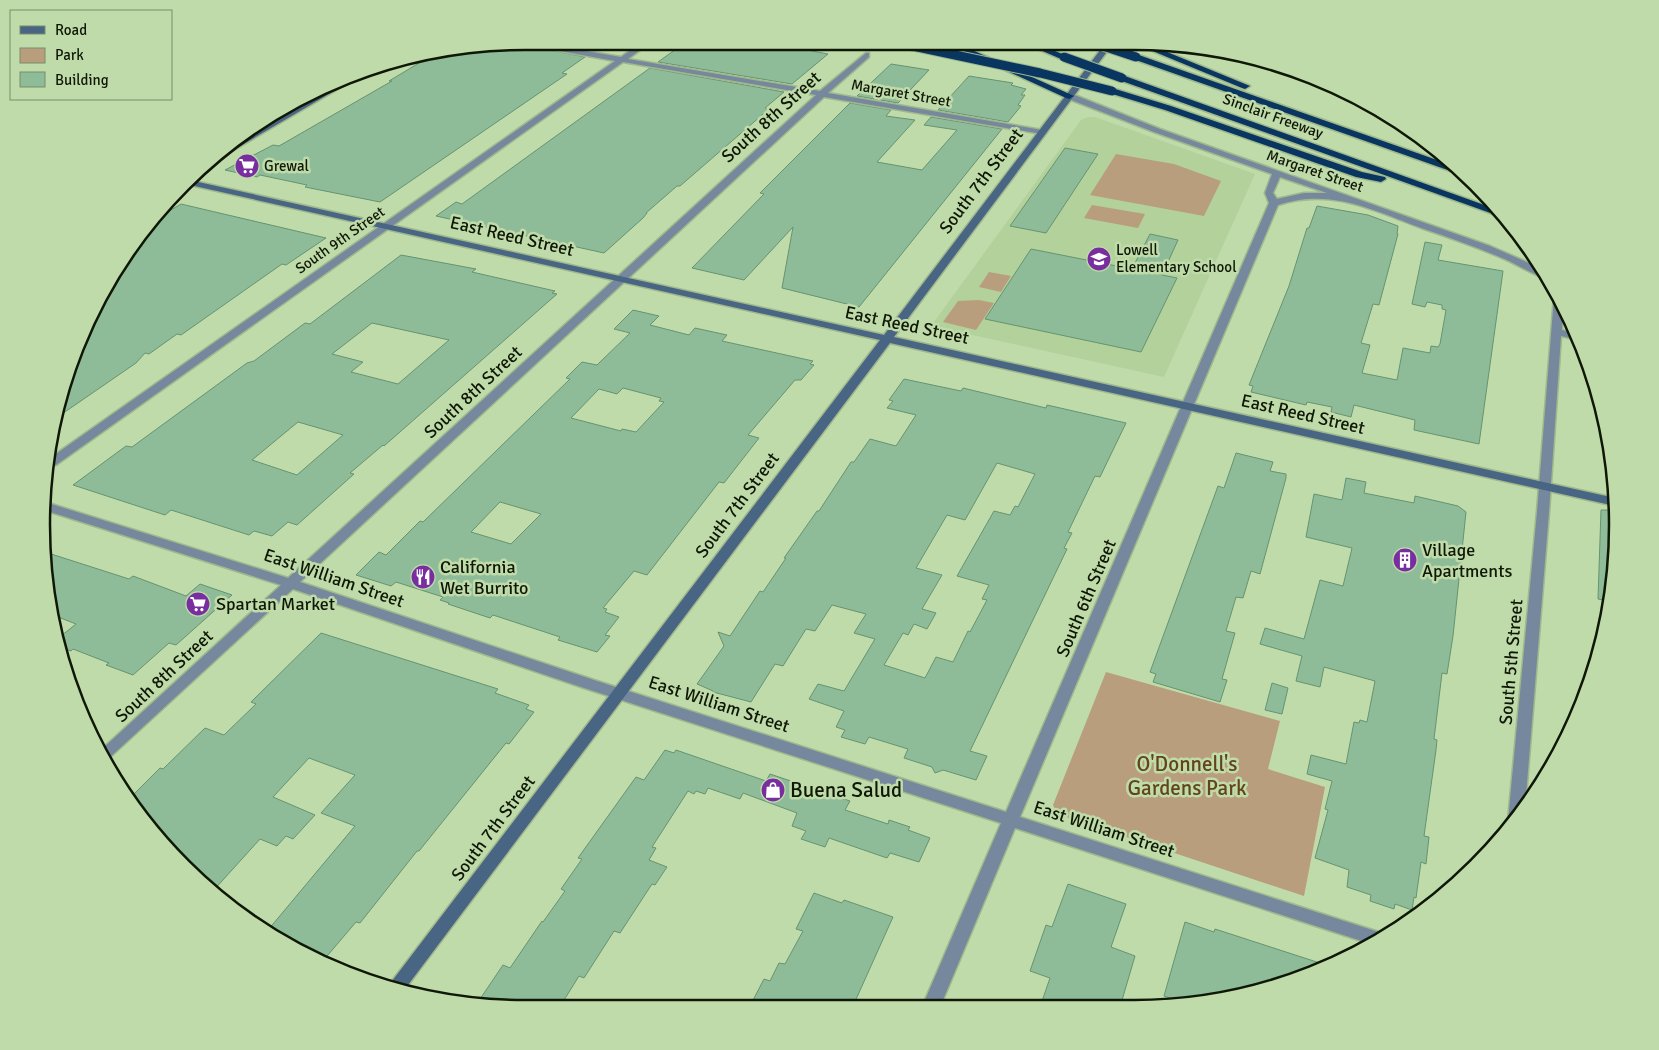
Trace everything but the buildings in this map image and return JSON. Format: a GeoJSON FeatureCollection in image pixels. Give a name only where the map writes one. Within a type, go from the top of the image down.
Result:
{"type":"FeatureCollection","features":[{"type":"Feature","properties":{"kind":"highway"},"geometry":{"type":"LineString","coordinates":[[934,50],[1040,72],[1112,91],[1168,108],[1360,175],[1420,185]]}},
{"type":"Feature","properties":{"kind":"highway"},"geometry":{"type":"LineString","coordinates":[[966,50],[1069,96]]}},
{"type":"Feature","properties":{"kind":"highway","name":"Sinclair Freeway"},"geometry":{"type":"LineString","coordinates":[[1047,50],[1489,210]]}},
{"type":"Feature","properties":{"kind":"highway","name":"Sinclair Freeway"},"geometry":{"type":"LineString","coordinates":[[1115,50],[1444,165]]}},
{"type":"Feature","properties":{"kind":"highway"},"geometry":{"type":"LineString","coordinates":[[1155,51],[1264,93],[1283,109]]}},
{"type":"Feature","properties":{"kind":"street","name":"Margaret Street"},"geometry":{"type":"LineString","coordinates":[[565,50],[1042,132]]}},
{"type":"Feature","properties":{"kind":"street","name":"South 9th Street"},"geometry":{"type":"LineString","coordinates":[[54,460],[636,50]]}},
{"type":"Feature","properties":{"kind":"street","name":"South 7th Street"},"geometry":{"type":"LineString","coordinates":[[400,983],[1104,50]]}},
{"type":"Feature","properties":{"kind":"street","name":"South 8th Street"},"geometry":{"type":"LineString","coordinates":[[108,752],[621,278],[866,56]]}},
{"type":"Feature","properties":{"kind":"street","name":"Margaret Street"},"geometry":{"type":"LineString","coordinates":[[1069,96],[1149,127],[1353,199],[1517,261],[1534,270]]}},
{"type":"Feature","properties":{"kind":"street"},"geometry":{"type":"LineString","coordinates":[[258,132],[316,99]]}},
{"type":"Feature","properties":{"kind":"street","name":"South 6th Street"},"geometry":{"type":"LineString","coordinates":[[934,1000],[1274,203],[1269,193],[1277,172]]}},
{"type":"Feature","properties":{"kind":"street","name":"East Reed Street"},"geometry":{"type":"LineString","coordinates":[[195,184],[1608,500]]}},
{"type":"Feature","properties":{"kind":"street"},"geometry":{"type":"LineString","coordinates":[[1274,203],[1309,194],[1353,199]]}},
{"type":"Feature","properties":{"kind":"street","name":"South 5th Street"},"geometry":{"type":"LineString","coordinates":[[1517,805],[1544,512],[1544,486],[1558,311]]}},
{"type":"Feature","properties":{"kind":"street"},"geometry":{"type":"LineString","coordinates":[[1556,332],[1569,335]]}},
{"type":"Feature","properties":{"kind":"street","name":"East William Street"},"geometry":{"type":"LineString","coordinates":[[51,508],[290,584],[620,694],[1371,936]]}},
{"type":"Feature","properties":{"kind":"shaded area","name":"Lowell Elementary School"},"geometry":{"type":"Polygon","coordinates":[[[1095,117],[1255,174],[1164,377],[931,326],[1081,120],[1095,117]]]}},
{"type":"Feature","properties":{"kind":"green space"},"geometry":{"type":"Polygon","coordinates":[[[1116,154],[1174,164],[1221,181],[1204,216],[1090,195],[1116,154]]]}},
{"type":"Feature","properties":{"kind":"green space"},"geometry":{"type":"Polygon","coordinates":[[[1092,205],[1145,214],[1138,228],[1084,218],[1092,205]]]}},
{"type":"Feature","properties":{"kind":"green space"},"geometry":{"type":"Polygon","coordinates":[[[989,272],[1011,276],[1001,292],[979,287],[989,272]]]}},
{"type":"Feature","properties":{"kind":"green space"},"geometry":{"type":"Polygon","coordinates":[[[979,300],[994,303],[976,330],[943,322],[958,301],[979,300]]]}},
{"type":"Feature","properties":{"kind":"green space","name":"O'Donnell's Gardens Park"},"geometry":{"type":"Polygon","coordinates":[[[1106,672],[1280,721],[1268,769],[1325,787],[1304,896],[1057,814],[1053,805],[1106,672]]]}},
{"type":"Feature","properties":{"kind":"place","name":"Grewal"},"geometry":{"type":"Point","coordinates":[247,166]}},
{"type":"Feature","properties":{"kind":"place","name":"Lowell Elementary School"},"geometry":{"type":"Point","coordinates":[1099,259]}},
{"type":"Feature","properties":{"kind":"place","name":"Village Apartments"},"geometry":{"type":"Point","coordinates":[1405,560]}},
{"type":"Feature","properties":{"kind":"place","name":"California Wet Burrito"},"geometry":{"type":"Point","coordinates":[423,577]}},
{"type":"Feature","properties":{"kind":"place","name":"Spartan Market"},"geometry":{"type":"Point","coordinates":[198,604]}},
{"type":"Feature","properties":{"kind":"place","name":"Buena Salud"},"geometry":{"type":"Point","coordinates":[773,790]}}]}
